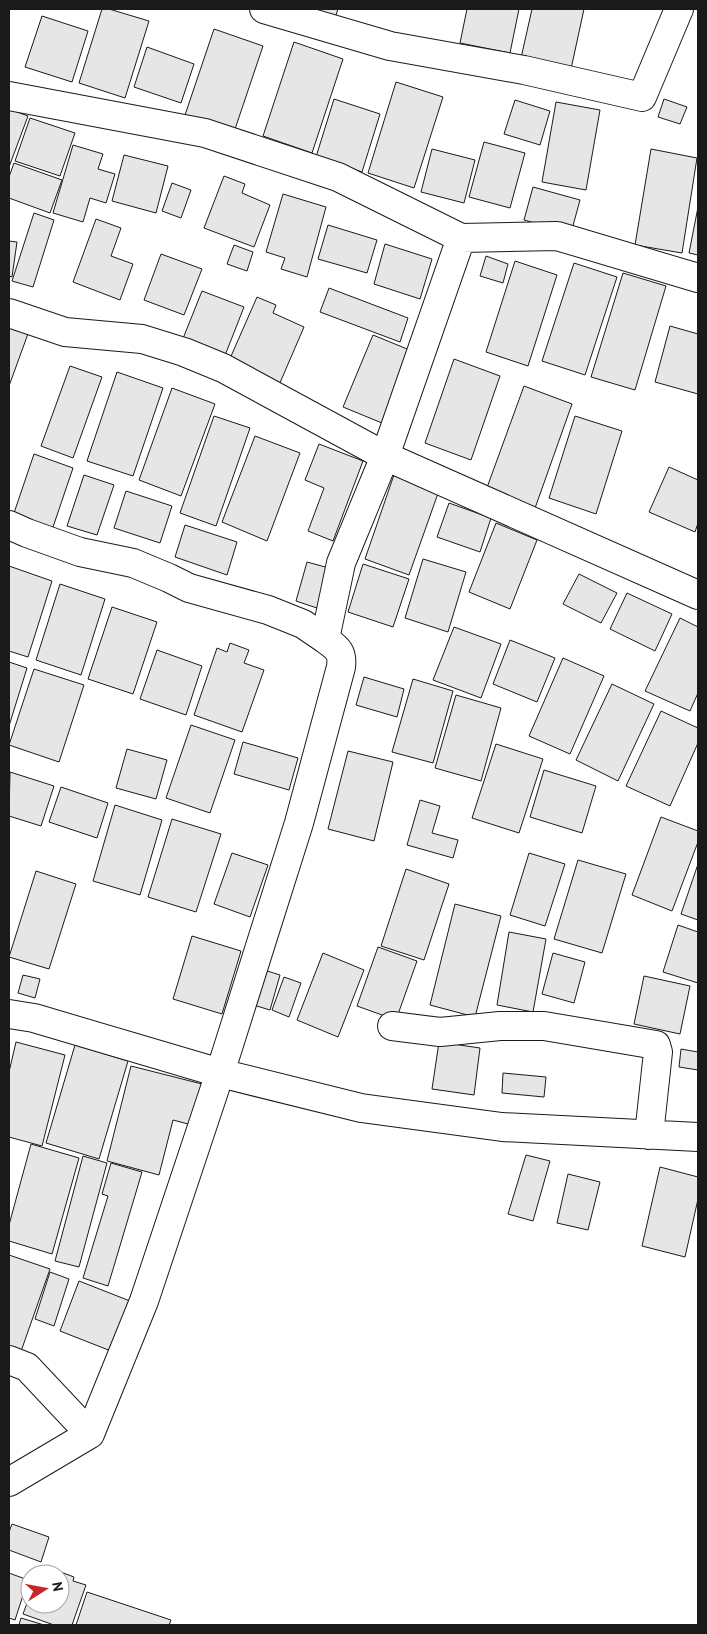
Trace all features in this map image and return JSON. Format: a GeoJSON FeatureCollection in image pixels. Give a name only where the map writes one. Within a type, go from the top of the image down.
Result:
{"type":"FeatureCollection","features":[{"type":"Feature","properties":{"kind":"street"},"geometry":{"type":"LineString","coordinates":[[264,9],[390,46],[524,70],[642,97],[679,9]]}},
{"type":"Feature","properties":{"kind":"street"},"geometry":{"type":"LineString","coordinates":[[9,96],[205,133],[338,177],[461,238],[558,236],[698,278]]}},
{"type":"Feature","properties":{"kind":"street"},"geometry":{"type":"LineString","coordinates":[[325,639],[341,562],[385,456],[461,238]]}},
{"type":"Feature","properties":{"kind":"street"},"geometry":{"type":"LineString","coordinates":[[9,312],[65,332],[142,339],[192,355],[224,368],[385,456],[698,595]]}},
{"type":"Feature","properties":{"kind":"street"},"geometry":{"type":"LineString","coordinates":[[9,525],[80,552],[133,564],[170,578],[189,588],[268,610],[303,624],[337,648],[342,656],[341,667],[299,823],[220,1073],[144,1301],[90,1434],[9,1482]]}},
{"type":"Feature","properties":{"kind":"street"},"geometry":{"type":"LineString","coordinates":[[9,1014],[34,1018],[220,1073],[361,1108],[502,1127],[698,1137]]}},
{"type":"Feature","properties":{"kind":"street"},"geometry":{"type":"LineString","coordinates":[[392,1026],[440,1032],[500,1026],[544,1026],[656,1045],[658,1052],[649,1135]]}},
{"type":"Feature","properties":{"kind":"street"},"geometry":{"type":"LineString","coordinates":[[9,1360],[27,1367],[90,1434]]}},
{"type":"Feature","properties":{"kind":"building"},"geometry":{"type":"Polygon","coordinates":[[[102,9],[109,9],[149,21],[125,98],[79,83],[102,9]]]}},
{"type":"Feature","properties":{"kind":"building"},"geometry":{"type":"Polygon","coordinates":[[[304,9],[338,9],[335,18],[304,9]]]}},
{"type":"Feature","properties":{"kind":"building"},"geometry":{"type":"Polygon","coordinates":[[[467,9],[519,9],[510,53],[460,43],[467,9]]]}},
{"type":"Feature","properties":{"kind":"building"},"geometry":{"type":"Polygon","coordinates":[[[532,9],[584,9],[571,69],[521,58],[532,9]]]}},
{"type":"Feature","properties":{"kind":"building"},"geometry":{"type":"Polygon","coordinates":[[[42,16],[88,31],[72,82],[25,67],[42,16]]]}},
{"type":"Feature","properties":{"kind":"building"},"geometry":{"type":"Polygon","coordinates":[[[214,29],[263,46],[233,135],[184,118],[214,29]]]}},
{"type":"Feature","properties":{"kind":"building"},"geometry":{"type":"Polygon","coordinates":[[[294,42],[343,59],[312,153],[263,136],[294,42]]]}},
{"type":"Feature","properties":{"kind":"building"},"geometry":{"type":"Polygon","coordinates":[[[147,47],[194,64],[181,103],[134,87],[147,47]]]}},
{"type":"Feature","properties":{"kind":"building"},"geometry":{"type":"Polygon","coordinates":[[[396,82],[443,97],[414,188],[368,173],[396,82]]]}},
{"type":"Feature","properties":{"kind":"building"},"geometry":{"type":"Polygon","coordinates":[[[334,99],[380,114],[362,172],[316,157],[334,99]]]}},
{"type":"Feature","properties":{"kind":"building"},"geometry":{"type":"Polygon","coordinates":[[[664,99],[687,107],[680,124],[658,117],[664,99]]]}},
{"type":"Feature","properties":{"kind":"building"},"geometry":{"type":"Polygon","coordinates":[[[515,100],[550,111],[540,145],[504,134],[515,100]]]}},
{"type":"Feature","properties":{"kind":"building"},"geometry":{"type":"Polygon","coordinates":[[[556,102],[600,110],[586,190],[542,182],[556,102]]]}},
{"type":"Feature","properties":{"kind":"building"},"geometry":{"type":"Polygon","coordinates":[[[9,109],[28,116],[9,167],[9,109]]]}},
{"type":"Feature","properties":{"kind":"building"},"geometry":{"type":"Polygon","coordinates":[[[30,118],[75,133],[60,176],[15,161],[30,118]]]}},
{"type":"Feature","properties":{"kind":"building"},"geometry":{"type":"Polygon","coordinates":[[[484,142],[525,153],[510,208],[469,197],[484,142]]]}},
{"type":"Feature","properties":{"kind":"building"},"geometry":{"type":"Polygon","coordinates":[[[73,145],[103,154],[98,169],[115,174],[106,203],[90,198],[83,222],[53,213],[73,145]]]}},
{"type":"Feature","properties":{"kind":"building"},"geometry":{"type":"Polygon","coordinates":[[[432,149],[475,160],[464,203],[421,192],[432,149]]]}},
{"type":"Feature","properties":{"kind":"building"},"geometry":{"type":"Polygon","coordinates":[[[651,149],[697,158],[682,253],[635,245],[651,149]]]}},
{"type":"Feature","properties":{"kind":"building"},"geometry":{"type":"Polygon","coordinates":[[[124,155],[168,166],[156,213],[112,201],[124,155]]]}},
{"type":"Feature","properties":{"kind":"building"},"geometry":{"type":"Polygon","coordinates":[[[14,163],[62,180],[50,213],[9,198],[9,177],[14,163]]]}},
{"type":"Feature","properties":{"kind":"building"},"geometry":{"type":"Polygon","coordinates":[[[224,176],[245,184],[242,193],[270,205],[254,247],[204,228],[224,176]]]}},
{"type":"Feature","properties":{"kind":"building"},"geometry":{"type":"Polygon","coordinates":[[[172,183],[191,190],[181,218],[162,211],[172,183]]]}},
{"type":"Feature","properties":{"kind":"building"},"geometry":{"type":"Polygon","coordinates":[[[533,187],[580,200],[571,233],[524,220],[533,187]]]}},
{"type":"Feature","properties":{"kind":"building"},"geometry":{"type":"Polygon","coordinates":[[[283,194],[326,207],[307,277],[281,269],[285,258],[266,252],[283,194]]]}},
{"type":"Feature","properties":{"kind":"building"},"geometry":{"type":"Polygon","coordinates":[[[698,207],[698,255],[689,253],[698,207]]]}},
{"type":"Feature","properties":{"kind":"building"},"geometry":{"type":"Polygon","coordinates":[[[34,213],[54,220],[33,287],[12,281],[34,213]]]}},
{"type":"Feature","properties":{"kind":"building"},"geometry":{"type":"Polygon","coordinates":[[[96,219],[121,228],[111,256],[133,264],[120,300],[73,282],[96,219]]]}},
{"type":"Feature","properties":{"kind":"building"},"geometry":{"type":"Polygon","coordinates":[[[328,225],[377,240],[367,273],[318,259],[328,225]]]}},
{"type":"Feature","properties":{"kind":"building"},"geometry":{"type":"Polygon","coordinates":[[[9,241],[17,242],[12,277],[9,276],[9,241]]]}},
{"type":"Feature","properties":{"kind":"building"},"geometry":{"type":"Polygon","coordinates":[[[385,244],[432,259],[420,299],[374,284],[385,244]]]}},
{"type":"Feature","properties":{"kind":"building"},"geometry":{"type":"Polygon","coordinates":[[[234,245],[253,252],[247,271],[227,264],[234,245]]]}},
{"type":"Feature","properties":{"kind":"building"},"geometry":{"type":"Polygon","coordinates":[[[161,254],[202,269],[184,315],[144,300],[161,254]]]}},
{"type":"Feature","properties":{"kind":"building"},"geometry":{"type":"Polygon","coordinates":[[[486,256],[508,264],[503,283],[480,276],[486,256]]]}},
{"type":"Feature","properties":{"kind":"building"},"geometry":{"type":"Polygon","coordinates":[[[515,261],[557,275],[528,366],[486,352],[515,261]]]}},
{"type":"Feature","properties":{"kind":"building"},"geometry":{"type":"Polygon","coordinates":[[[574,263],[617,277],[585,375],[542,361],[574,263]]]}},
{"type":"Feature","properties":{"kind":"building"},"geometry":{"type":"Polygon","coordinates":[[[623,273],[666,286],[635,390],[591,377],[623,273]]]}},
{"type":"Feature","properties":{"kind":"building"},"geometry":{"type":"Polygon","coordinates":[[[329,288],[408,318],[400,342],[320,312],[329,288]]]}},
{"type":"Feature","properties":{"kind":"building"},"geometry":{"type":"Polygon","coordinates":[[[202,291],[244,307],[224,358],[182,341],[202,291]]]}},
{"type":"Feature","properties":{"kind":"building"},"geometry":{"type":"Polygon","coordinates":[[[257,297],[276,305],[273,313],[304,327],[279,385],[228,363],[257,297]]]}},
{"type":"Feature","properties":{"kind":"building"},"geometry":{"type":"Polygon","coordinates":[[[9,323],[29,331],[9,386],[9,323]]]}},
{"type":"Feature","properties":{"kind":"building"},"geometry":{"type":"Polygon","coordinates":[[[670,326],[698,334],[698,394],[655,382],[670,326]]]}},
{"type":"Feature","properties":{"kind":"building"},"geometry":{"type":"Polygon","coordinates":[[[373,335],[412,351],[382,423],[343,407],[373,335]]]}},
{"type":"Feature","properties":{"kind":"building"},"geometry":{"type":"Polygon","coordinates":[[[454,359],[500,376],[471,460],[425,443],[454,359]]]}},
{"type":"Feature","properties":{"kind":"building"},"geometry":{"type":"Polygon","coordinates":[[[70,366],[102,377],[73,458],[41,446],[70,366]]]}},
{"type":"Feature","properties":{"kind":"building"},"geometry":{"type":"Polygon","coordinates":[[[117,372],[163,388],[133,476],[87,461],[117,372]]]}},
{"type":"Feature","properties":{"kind":"building"},"geometry":{"type":"Polygon","coordinates":[[[524,386],[572,404],[534,511],[485,493],[524,386]]]}},
{"type":"Feature","properties":{"kind":"building"},"geometry":{"type":"Polygon","coordinates":[[[172,388],[215,404],[181,496],[139,480],[172,388]]]}},
{"type":"Feature","properties":{"kind":"building"},"geometry":{"type":"Polygon","coordinates":[[[214,416],[250,428],[216,526],[180,513],[214,416]]]}},
{"type":"Feature","properties":{"kind":"building"},"geometry":{"type":"Polygon","coordinates":[[[575,416],[622,431],[596,514],[549,498],[575,416]]]}},
{"type":"Feature","properties":{"kind":"building"},"geometry":{"type":"Polygon","coordinates":[[[255,436],[300,453],[267,541],[222,522],[255,436]]]}},
{"type":"Feature","properties":{"kind":"building"},"geometry":{"type":"Polygon","coordinates":[[[319,444],[363,461],[333,541],[308,531],[324,488],[305,480],[319,444]]]}},
{"type":"Feature","properties":{"kind":"building"},"geometry":{"type":"Polygon","coordinates":[[[34,454],[73,468],[52,530],[13,516],[34,454]]]}},
{"type":"Feature","properties":{"kind":"building"},"geometry":{"type":"Polygon","coordinates":[[[669,467],[698,480],[698,523],[695,532],[649,512],[669,467]]]}},
{"type":"Feature","properties":{"kind":"building"},"geometry":{"type":"Polygon","coordinates":[[[396,469],[441,485],[409,575],[365,559],[396,469]]]}},
{"type":"Feature","properties":{"kind":"building"},"geometry":{"type":"Polygon","coordinates":[[[84,475],[114,485],[97,535],[67,526],[84,475]]]}},
{"type":"Feature","properties":{"kind":"building"},"geometry":{"type":"Polygon","coordinates":[[[126,491],[172,506],[160,543],[114,528],[126,491]]]}},
{"type":"Feature","properties":{"kind":"building"},"geometry":{"type":"Polygon","coordinates":[[[449,503],[491,518],[480,552],[437,537],[449,503]]]}},
{"type":"Feature","properties":{"kind":"building"},"geometry":{"type":"Polygon","coordinates":[[[496,523],[537,540],[510,609],[469,592],[496,523]]]}},
{"type":"Feature","properties":{"kind":"building"},"geometry":{"type":"Polygon","coordinates":[[[185,525],[237,542],[227,575],[175,557],[185,525]]]}},
{"type":"Feature","properties":{"kind":"building"},"geometry":{"type":"Polygon","coordinates":[[[423,559],[466,572],[448,632],[405,618],[423,559]]]}},
{"type":"Feature","properties":{"kind":"building"},"geometry":{"type":"Polygon","coordinates":[[[307,562],[329,568],[317,608],[296,601],[307,562]]]}},
{"type":"Feature","properties":{"kind":"building"},"geometry":{"type":"Polygon","coordinates":[[[363,564],[409,579],[393,627],[348,612],[363,564]]]}},
{"type":"Feature","properties":{"kind":"building"},"geometry":{"type":"Polygon","coordinates":[[[9,566],[52,581],[28,657],[9,651],[9,566]]]}},
{"type":"Feature","properties":{"kind":"building"},"geometry":{"type":"Polygon","coordinates":[[[579,574],[617,593],[601,623],[563,604],[579,574]]]}},
{"type":"Feature","properties":{"kind":"building"},"geometry":{"type":"Polygon","coordinates":[[[60,584],[105,599],[81,675],[36,660],[60,584]]]}},
{"type":"Feature","properties":{"kind":"building"},"geometry":{"type":"Polygon","coordinates":[[[627,593],[672,614],[655,651],[610,629],[627,593]]]}},
{"type":"Feature","properties":{"kind":"building"},"geometry":{"type":"Polygon","coordinates":[[[112,607],[157,622],[133,694],[88,679],[112,607]]]}},
{"type":"Feature","properties":{"kind":"building"},"geometry":{"type":"Polygon","coordinates":[[[680,618],[698,627],[698,693],[690,711],[645,691],[680,618]]]}},
{"type":"Feature","properties":{"kind":"building"},"geometry":{"type":"Polygon","coordinates":[[[454,627],[501,644],[481,698],[433,680],[454,627]]]}},
{"type":"Feature","properties":{"kind":"building"},"geometry":{"type":"Polygon","coordinates":[[[510,640],[555,658],[537,702],[493,684],[510,640]]]}},
{"type":"Feature","properties":{"kind":"building"},"geometry":{"type":"Polygon","coordinates":[[[230,643],[249,650],[244,663],[264,670],[242,732],[194,715],[217,648],[227,652],[230,643]]]}},
{"type":"Feature","properties":{"kind":"building"},"geometry":{"type":"Polygon","coordinates":[[[157,650],[202,666],[186,715],[140,699],[157,650]]]}},
{"type":"Feature","properties":{"kind":"building"},"geometry":{"type":"Polygon","coordinates":[[[563,658],[604,676],[570,754],[529,736],[563,658]]]}},
{"type":"Feature","properties":{"kind":"building"},"geometry":{"type":"Polygon","coordinates":[[[9,662],[27,668],[9,726],[9,662]]]}},
{"type":"Feature","properties":{"kind":"building"},"geometry":{"type":"Polygon","coordinates":[[[34,669],[84,685],[59,762],[9,745],[34,669]]]}},
{"type":"Feature","properties":{"kind":"building"},"geometry":{"type":"Polygon","coordinates":[[[364,677],[404,689],[397,717],[356,705],[364,677]]]}},
{"type":"Feature","properties":{"kind":"building"},"geometry":{"type":"Polygon","coordinates":[[[413,679],[453,691],[433,763],[392,752],[413,679]]]}},
{"type":"Feature","properties":{"kind":"building"},"geometry":{"type":"Polygon","coordinates":[[[612,684],[654,704],[618,781],[576,760],[612,684]]]}},
{"type":"Feature","properties":{"kind":"building"},"geometry":{"type":"Polygon","coordinates":[[[456,695],[501,708],[481,781],[435,768],[456,695]]]}},
{"type":"Feature","properties":{"kind":"building"},"geometry":{"type":"Polygon","coordinates":[[[661,711],[698,728],[698,743],[670,806],[626,786],[661,711]]]}},
{"type":"Feature","properties":{"kind":"building"},"geometry":{"type":"Polygon","coordinates":[[[191,725],[235,740],[210,813],[166,798],[191,725]]]}},
{"type":"Feature","properties":{"kind":"building"},"geometry":{"type":"Polygon","coordinates":[[[243,742],[298,758],[289,790],[234,774],[243,742]]]}},
{"type":"Feature","properties":{"kind":"building"},"geometry":{"type":"Polygon","coordinates":[[[496,744],[543,759],[519,833],[472,818],[496,744]]]}},
{"type":"Feature","properties":{"kind":"building"},"geometry":{"type":"Polygon","coordinates":[[[127,749],[167,760],[156,799],[116,788],[127,749]]]}},
{"type":"Feature","properties":{"kind":"building"},"geometry":{"type":"Polygon","coordinates":[[[348,751],[393,762],[374,841],[328,829],[348,751]]]}},
{"type":"Feature","properties":{"kind":"building"},"geometry":{"type":"Polygon","coordinates":[[[544,770],[596,786],[582,833],[530,817],[544,770]]]}},
{"type":"Feature","properties":{"kind":"building"},"geometry":{"type":"Polygon","coordinates":[[[10,772],[54,786],[41,826],[9,816],[10,772]]]}},
{"type":"Feature","properties":{"kind":"building"},"geometry":{"type":"Polygon","coordinates":[[[61,787],[108,803],[97,838],[49,822],[61,787]]]}},
{"type":"Feature","properties":{"kind":"building"},"geometry":{"type":"Polygon","coordinates":[[[420,800],[440,806],[432,833],[458,840],[453,858],[407,845],[420,800]]]}},
{"type":"Feature","properties":{"kind":"building"},"geometry":{"type":"Polygon","coordinates":[[[115,805],[162,820],[140,895],[93,881],[115,805]]]}},
{"type":"Feature","properties":{"kind":"building"},"geometry":{"type":"Polygon","coordinates":[[[661,817],[698,831],[698,842],[672,911],[632,895],[661,817]]]}},
{"type":"Feature","properties":{"kind":"building"},"geometry":{"type":"Polygon","coordinates":[[[172,819],[221,834],[196,912],[148,897],[172,819]]]}},
{"type":"Feature","properties":{"kind":"building"},"geometry":{"type":"Polygon","coordinates":[[[232,853],[268,865],[250,917],[214,904],[232,853]]]}},
{"type":"Feature","properties":{"kind":"building"},"geometry":{"type":"Polygon","coordinates":[[[529,853],[565,864],[545,926],[510,915],[529,853]]]}},
{"type":"Feature","properties":{"kind":"building"},"geometry":{"type":"Polygon","coordinates":[[[578,860],[626,874],[602,953],[554,939],[578,860]]]}},
{"type":"Feature","properties":{"kind":"building"},"geometry":{"type":"Polygon","coordinates":[[[698,864],[698,920],[681,914],[698,864]]]}},
{"type":"Feature","properties":{"kind":"building"},"geometry":{"type":"Polygon","coordinates":[[[406,869],[449,884],[424,960],[381,946],[406,869]]]}},
{"type":"Feature","properties":{"kind":"building"},"geometry":{"type":"Polygon","coordinates":[[[36,871],[76,884],[49,969],[9,957],[36,871]]]}},
{"type":"Feature","properties":{"kind":"building"},"geometry":{"type":"Polygon","coordinates":[[[455,904],[501,916],[475,1017],[430,1005],[455,904]]]}},
{"type":"Feature","properties":{"kind":"building"},"geometry":{"type":"Polygon","coordinates":[[[678,925],[698,932],[698,983],[663,972],[678,925]]]}},
{"type":"Feature","properties":{"kind":"building"},"geometry":{"type":"Polygon","coordinates":[[[509,932],[546,939],[533,1012],[497,1005],[509,932]]]}},
{"type":"Feature","properties":{"kind":"building"},"geometry":{"type":"Polygon","coordinates":[[[192,936],[241,951],[222,1014],[173,999],[192,936]]]}},
{"type":"Feature","properties":{"kind":"building"},"geometry":{"type":"Polygon","coordinates":[[[378,947],[417,961],[396,1020],[357,1006],[378,947]]]}},
{"type":"Feature","properties":{"kind":"building"},"geometry":{"type":"Polygon","coordinates":[[[323,953],[364,970],[338,1037],[297,1020],[323,953]]]}},
{"type":"Feature","properties":{"kind":"building"},"geometry":{"type":"Polygon","coordinates":[[[553,953],[585,962],[574,1003],[542,994],[553,953]]]}},
{"type":"Feature","properties":{"kind":"building"},"geometry":{"type":"Polygon","coordinates":[[[261,969],[280,975],[270,1010],[250,1004],[261,969]]]}},
{"type":"Feature","properties":{"kind":"building"},"geometry":{"type":"Polygon","coordinates":[[[23,975],[40,979],[35,998],[18,993],[23,975]]]}},
{"type":"Feature","properties":{"kind":"building"},"geometry":{"type":"Polygon","coordinates":[[[644,976],[690,986],[680,1034],[634,1024],[644,976]]]}},
{"type":"Feature","properties":{"kind":"building"},"geometry":{"type":"Polygon","coordinates":[[[284,977],[301,983],[289,1017],[272,1010],[284,977]]]}},
{"type":"Feature","properties":{"kind":"building"},"geometry":{"type":"Polygon","coordinates":[[[16,1042],[65,1055],[42,1146],[9,1137],[9,1072],[16,1042]]]}},
{"type":"Feature","properties":{"kind":"building"},"geometry":{"type":"Polygon","coordinates":[[[439,1042],[480,1048],[474,1095],[432,1089],[439,1042]]]}},
{"type":"Feature","properties":{"kind":"building"},"geometry":{"type":"Polygon","coordinates":[[[75,1045],[128,1061],[99,1159],[46,1143],[75,1045]]]}},
{"type":"Feature","properties":{"kind":"building"},"geometry":{"type":"Polygon","coordinates":[[[681,1049],[698,1052],[698,1070],[679,1067],[681,1049]]]}},
{"type":"Feature","properties":{"kind":"building"},"geometry":{"type":"Polygon","coordinates":[[[131,1066],[202,1084],[192,1125],[173,1120],[159,1175],[107,1161],[131,1066]]]}},
{"type":"Feature","properties":{"kind":"building"},"geometry":{"type":"Polygon","coordinates":[[[503,1073],[546,1077],[544,1097],[502,1093],[503,1073]]]}},
{"type":"Feature","properties":{"kind":"building"},"geometry":{"type":"Polygon","coordinates":[[[31,1144],[79,1158],[52,1254],[9,1241],[9,1225],[31,1144]]]}},
{"type":"Feature","properties":{"kind":"building"},"geometry":{"type":"Polygon","coordinates":[[[526,1155],[550,1161],[533,1221],[508,1214],[526,1155]]]}},
{"type":"Feature","properties":{"kind":"building"},"geometry":{"type":"Polygon","coordinates":[[[83,1156],[107,1163],[79,1267],[55,1261],[83,1156]]]}},
{"type":"Feature","properties":{"kind":"building"},"geometry":{"type":"Polygon","coordinates":[[[111,1163],[142,1172],[108,1286],[83,1278],[108,1196],[102,1194],[111,1163]]]}},
{"type":"Feature","properties":{"kind":"building"},"geometry":{"type":"Polygon","coordinates":[[[660,1167],[698,1177],[698,1199],[685,1257],[642,1246],[660,1167]]]}},
{"type":"Feature","properties":{"kind":"building"},"geometry":{"type":"Polygon","coordinates":[[[568,1174],[600,1182],[588,1230],[557,1223],[568,1174]]]}},
{"type":"Feature","properties":{"kind":"building"},"geometry":{"type":"Polygon","coordinates":[[[9,1255],[50,1269],[19,1357],[9,1353],[9,1255]]]}},
{"type":"Feature","properties":{"kind":"building"},"geometry":{"type":"Polygon","coordinates":[[[50,1272],[69,1279],[54,1326],[35,1319],[50,1272]]]}},
{"type":"Feature","properties":{"kind":"building"},"geometry":{"type":"Polygon","coordinates":[[[79,1281],[130,1301],[111,1351],[60,1331],[79,1281]]]}},
{"type":"Feature","properties":{"kind":"building"},"geometry":{"type":"Polygon","coordinates":[[[12,1524],[49,1537],[41,1562],[9,1550],[9,1532],[12,1524]]]}},
{"type":"Feature","properties":{"kind":"building"},"geometry":{"type":"Polygon","coordinates":[[[9,1573],[20,1577],[20,1605],[15,1620],[9,1618],[9,1573]]]}},
{"type":"Feature","properties":{"kind":"building"},"geometry":{"type":"Polygon","coordinates":[[[70,1576],[74,1577],[73,1581],[86,1585],[72,1625],[54,1625],[23,1614],[70,1614],[70,1576]]]}},
{"type":"Feature","properties":{"kind":"building"},"geometry":{"type":"Polygon","coordinates":[[[87,1592],[171,1620],[169,1625],[76,1625],[87,1592]]]}},
{"type":"Feature","properties":{"kind":"building"},"geometry":{"type":"Polygon","coordinates":[[[21,1618],[44,1625],[19,1625],[21,1618]]]}}]}
